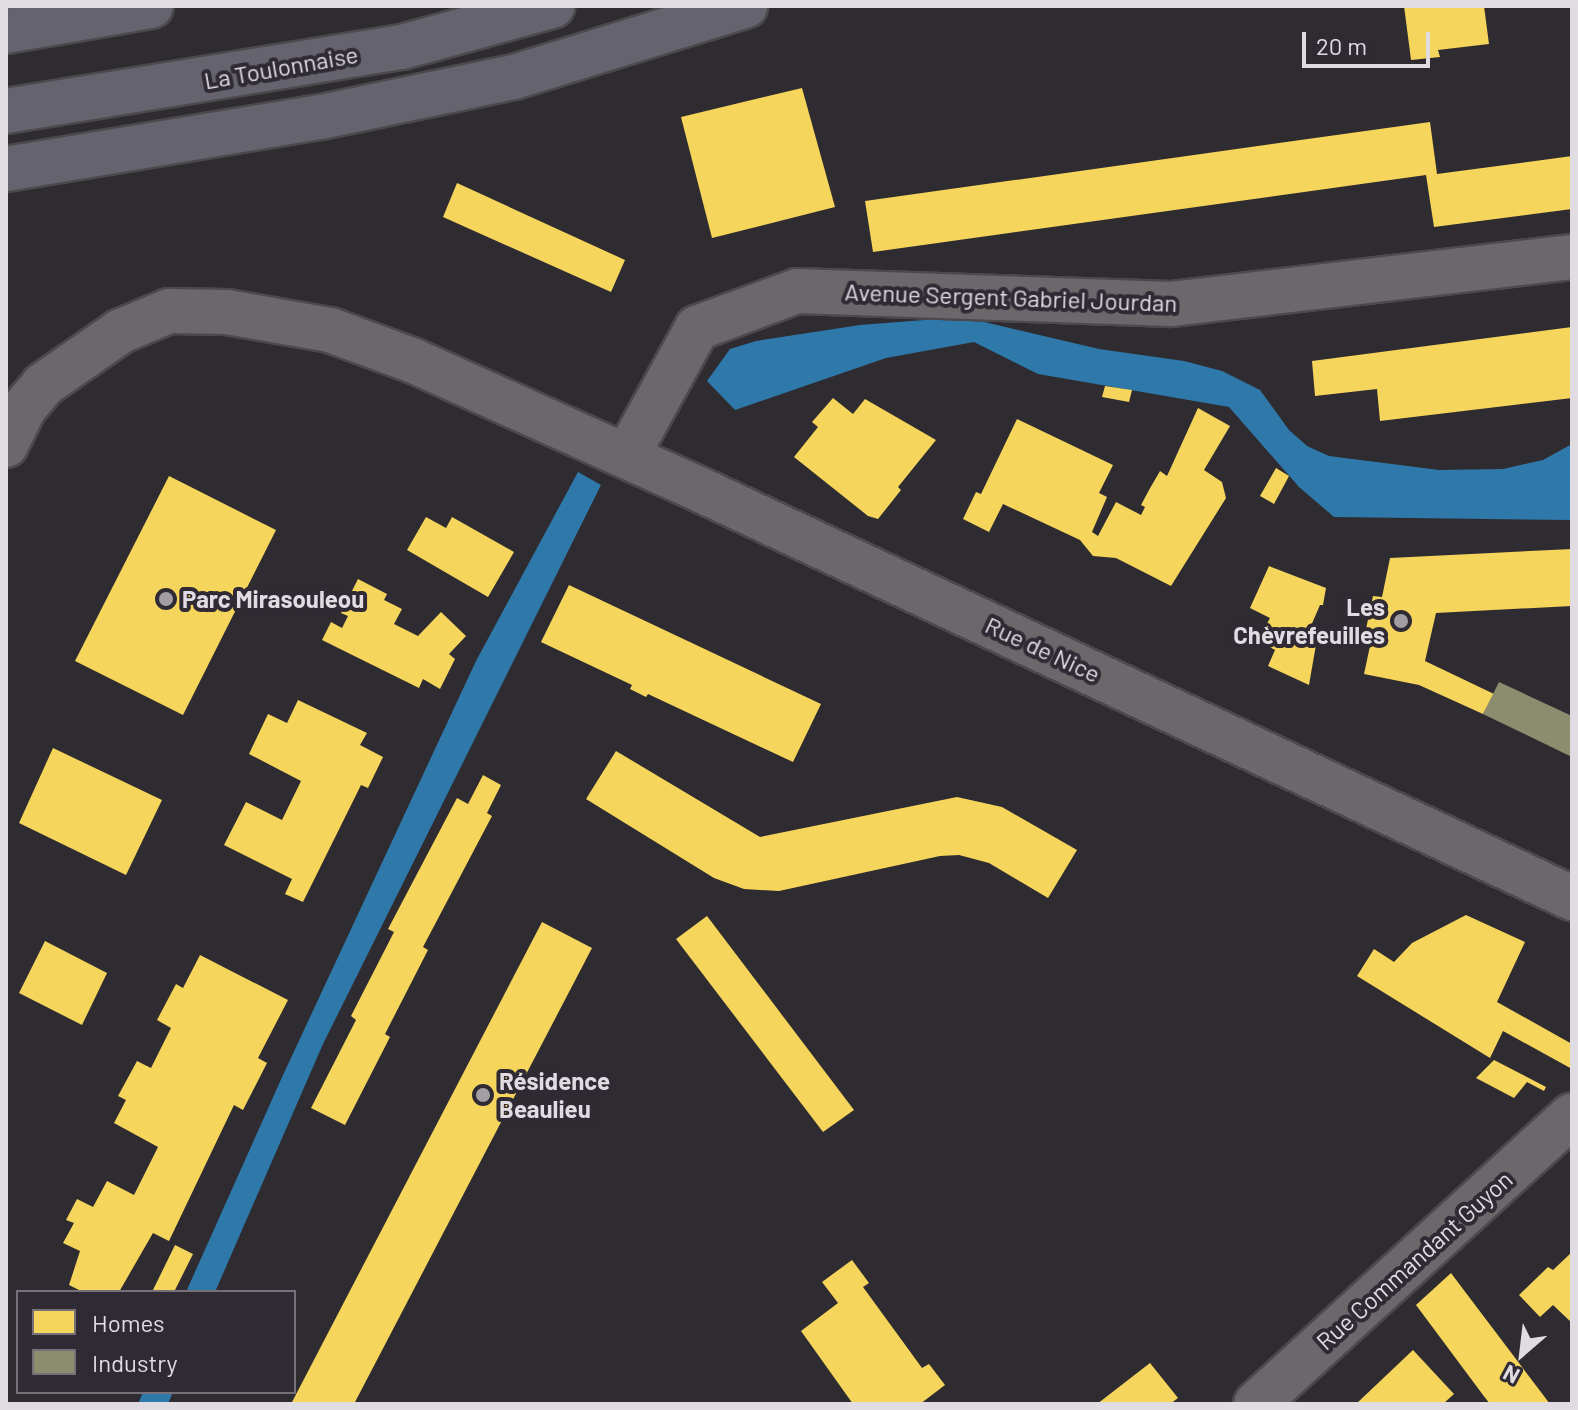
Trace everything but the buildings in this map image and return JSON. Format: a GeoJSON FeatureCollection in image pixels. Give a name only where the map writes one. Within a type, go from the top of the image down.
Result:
{"type":"FeatureCollection","features":[{"type":"Feature","properties":{"kind":"highway"},"geometry":{"type":"LineString","coordinates":[[6,31],[151,6]]}},
{"type":"Feature","properties":{"kind":"highway","name":"La Toulonnaise"},"geometry":{"type":"LineString","coordinates":[[6,111],[402,47],[552,6]]}},
{"type":"Feature","properties":{"kind":"highway"},"geometry":{"type":"LineString","coordinates":[[6,169],[321,117],[514,77],[745,6]]}},
{"type":"Feature","properties":{"kind":"street","name":"Avenue Sergent Gabriel Jourdan"},"geometry":{"type":"LineString","coordinates":[[627,456],[697,328],[797,291],[1171,304],[1572,257]]}},
{"type":"Feature","properties":{"kind":"street","name":"Rue de Nice"},"geometry":{"type":"LineString","coordinates":[[6,445],[24,408],[43,385],[121,331],[169,311],[227,312],[330,330],[414,361],[627,456],[1572,898]]}},
{"type":"Feature","properties":{"kind":"street","name":"Rue Commandant Guyon"},"geometry":{"type":"LineString","coordinates":[[1256,1404],[1572,1115]]}},
{"type":"Feature","properties":{"kind":"water"},"geometry":{"type":"Polygon","coordinates":[[[963,317],[1099,349],[1184,361],[1222,371],[1260,390],[1289,430],[1307,446],[1329,456],[1439,470],[1503,469],[1543,460],[1572,444],[1572,520],[1334,517],[1299,487],[1229,407],[1038,374],[974,342],[886,358],[735,410],[707,381],[730,349],[756,341],[860,325],[963,317]]]}},
{"type":"Feature","properties":{"kind":"water"},"geometry":{"type":"Polygon","coordinates":[[[578,472],[601,485],[323,1044],[216,1290],[187,1290],[283,1075],[476,661],[578,472]]]}},
{"type":"Feature","properties":{"kind":"water"},"geometry":{"type":"Polygon","coordinates":[[[142,1394],[172,1394],[168,1404],[138,1404],[142,1394]]]}},
{"type":"Feature","properties":{"kind":"place","name":"Parc Mirasouleou"},"geometry":{"type":"Point","coordinates":[166,599]}},
{"type":"Feature","properties":{"kind":"place","name":"Les Chèvrefeuilles"},"geometry":{"type":"Point","coordinates":[1401,621]}},
{"type":"Feature","properties":{"kind":"place","name":"Résidence Beaulieu"},"geometry":{"type":"Point","coordinates":[483,1095]}}]}
